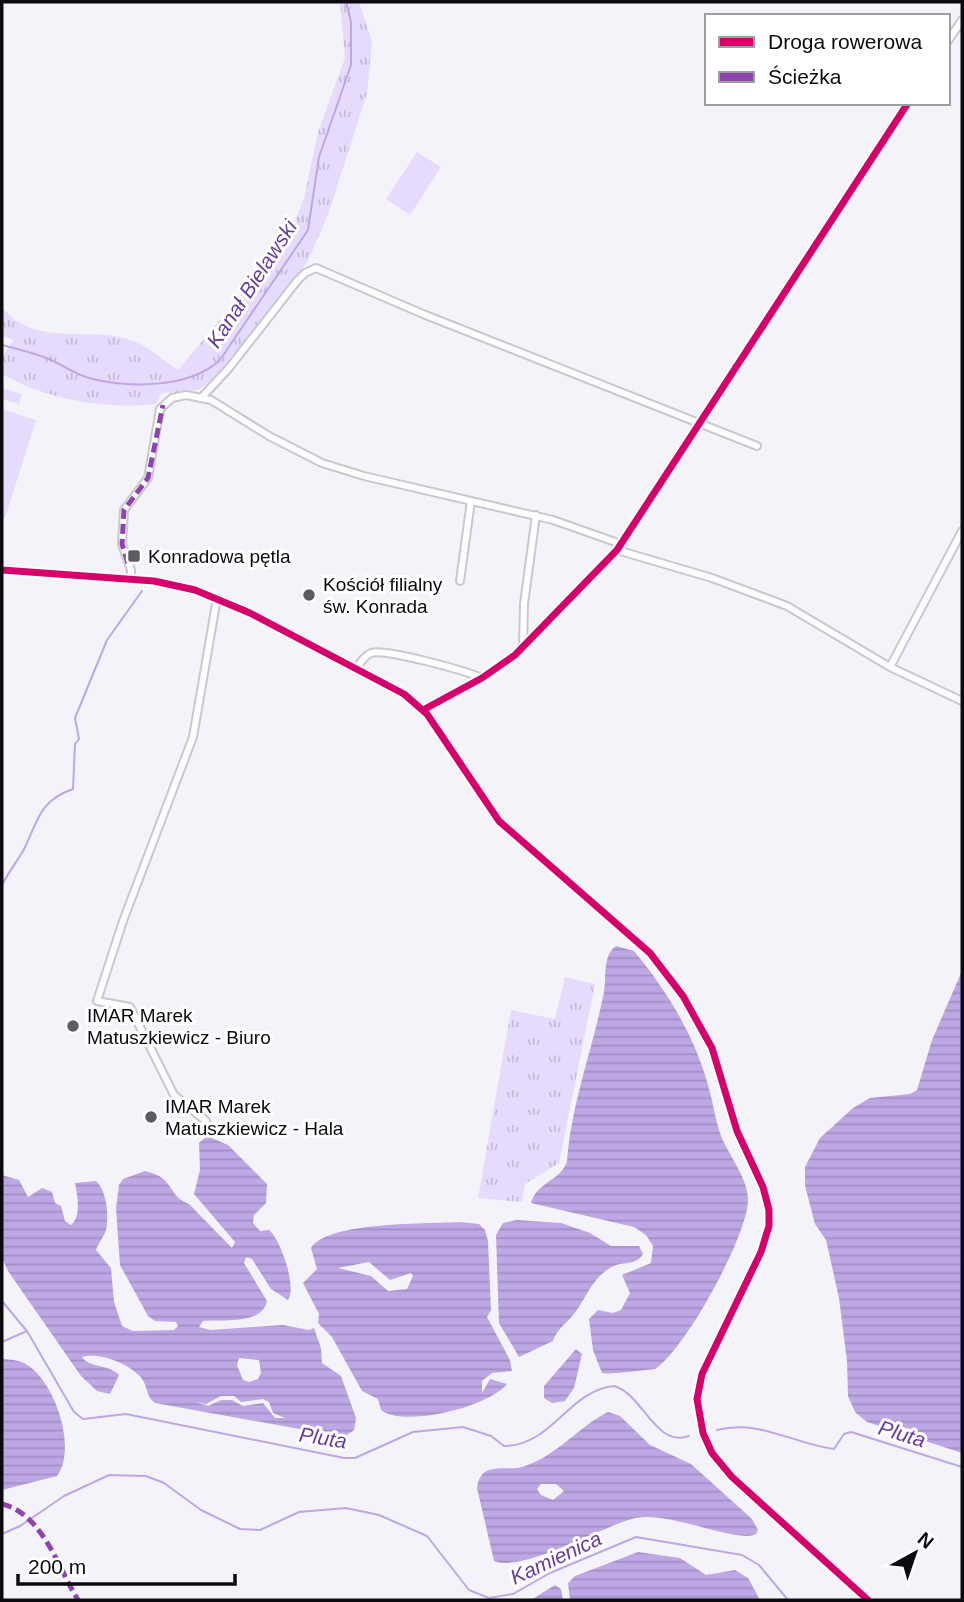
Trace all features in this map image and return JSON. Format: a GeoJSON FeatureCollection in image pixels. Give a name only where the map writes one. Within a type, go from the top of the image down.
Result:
{"type":"FeatureCollection","features":[{"type":"Feature","properties":{"kind":"street"},"geometry":{"type":"LineString","coordinates":[[950,38],[962,20]]}},
{"type":"Feature","properties":{"kind":"street"},"geometry":{"type":"LineString","coordinates":[[424,710],[503,665],[619,547],[907,105]]}},
{"type":"Feature","properties":{"kind":"street"},"geometry":{"type":"LineString","coordinates":[[202,397],[229,368],[304,273],[316,268],[423,314],[757,446]]}},
{"type":"Feature","properties":{"kind":"street"},"geometry":{"type":"LineString","coordinates":[[131,579],[131,570],[122,544],[123,513],[148,478],[160,409],[178,396],[202,397],[322,463],[364,476],[536,516],[787,606],[890,667],[962,701]]}},
{"type":"Feature","properties":{"kind":"street"},"geometry":{"type":"LineString","coordinates":[[460,581],[471,501]]}},
{"type":"Feature","properties":{"kind":"street"},"geometry":{"type":"LineString","coordinates":[[523,647],[523,604],[536,516]]}},
{"type":"Feature","properties":{"kind":"street"},"geometry":{"type":"LineString","coordinates":[[890,667],[962,531]]}},
{"type":"Feature","properties":{"kind":"street"},"geometry":{"type":"LineString","coordinates":[[2,570],[131,579],[174,585],[217,598],[413,700],[424,710],[492,813],[640,942],[668,975],[707,1038],[720,1068],[737,1131],[766,1195],[770,1219],[761,1252],[702,1374],[697,1399],[702,1433],[712,1453],[732,1477],[868,1600]]}},
{"type":"Feature","properties":{"kind":"street"},"geometry":{"type":"LineString","coordinates":[[206,1121],[174,1095],[130,1007],[97,1001],[123,921],[193,737],[217,598]]}},
{"type":"Feature","properties":{"kind":"street"},"geometry":{"type":"LineString","coordinates":[[356,669],[366,656],[380,652],[467,671],[482,678]]}},
{"type":"Feature","properties":{"kind":"green space"},"geometry":{"type":"Polygon","coordinates":[[[340,2],[359,2],[372,42],[367,93],[329,212],[308,261],[227,367],[199,390],[161,393],[156,404],[137,405],[76,401],[37,390],[2,374],[2,356],[14,340],[2,336],[2,306],[14,319],[28,327],[128,339],[178,370],[288,239],[304,198],[318,132],[345,58],[340,2]]]}},
{"type":"Feature","properties":{"kind":"green space"},"geometry":{"type":"Polygon","coordinates":[[[417,152],[441,167],[410,215],[386,199],[417,152]]]}},
{"type":"Feature","properties":{"kind":"green space"},"geometry":{"type":"Polygon","coordinates":[[[2,388],[22,394],[19,404],[2,399],[2,388]]]}},
{"type":"Feature","properties":{"kind":"green space"},"geometry":{"type":"Polygon","coordinates":[[[2,409],[36,420],[5,518],[2,517],[2,409]]]}},
{"type":"Feature","properties":{"kind":"green space"},"geometry":{"type":"Polygon","coordinates":[[[565,977],[595,984],[559,1163],[525,1184],[522,1202],[478,1198],[511,1010],[555,1019],[565,977]]]}},
{"type":"Feature","properties":{"kind":"shaded area"},"geometry":{"type":"Polygon","coordinates":[[[616,946],[634,951],[656,979],[684,1025],[705,1075],[721,1136],[742,1175],[748,1200],[738,1238],[713,1290],[668,1358],[655,1369],[602,1373],[593,1350],[589,1319],[598,1310],[613,1313],[621,1310],[630,1293],[622,1275],[651,1263],[653,1246],[646,1235],[634,1227],[531,1203],[538,1190],[559,1173],[567,1162],[578,1097],[604,992],[607,961],[616,946]]]}},
{"type":"Feature","properties":{"kind":"shaded area"},"geometry":{"type":"Polygon","coordinates":[[[962,971],[962,1453],[867,1422],[855,1412],[848,1396],[847,1361],[839,1298],[826,1240],[815,1224],[805,1186],[805,1167],[820,1138],[853,1108],[870,1098],[910,1094],[917,1090],[932,1040],[962,971]]]}},
{"type":"Feature","properties":{"kind":"shaded area"},"geometry":{"type":"Polygon","coordinates":[[[207,1136],[228,1145],[267,1184],[266,1203],[254,1215],[253,1223],[260,1231],[269,1230],[274,1235],[291,1285],[288,1300],[271,1289],[252,1259],[246,1257],[244,1263],[267,1301],[264,1309],[258,1314],[241,1319],[203,1321],[199,1327],[210,1330],[283,1325],[309,1330],[314,1328],[321,1348],[322,1363],[341,1376],[356,1418],[354,1430],[344,1437],[155,1403],[142,1379],[123,1364],[97,1356],[82,1357],[89,1363],[110,1369],[119,1375],[110,1394],[97,1391],[81,1376],[8,1271],[2,1258],[2,1175],[19,1180],[28,1197],[42,1188],[52,1192],[55,1203],[61,1206],[65,1221],[71,1225],[78,1211],[75,1183],[96,1181],[105,1197],[107,1218],[106,1230],[96,1250],[111,1268],[114,1302],[122,1326],[133,1331],[174,1330],[178,1326],[176,1322],[155,1321],[148,1316],[120,1265],[116,1208],[119,1185],[123,1179],[145,1171],[155,1174],[232,1248],[235,1242],[194,1194],[200,1170],[199,1143],[207,1136]],[[239,1358],[237,1365],[243,1380],[249,1382],[258,1379],[261,1373],[259,1360],[239,1358]],[[221,1396],[206,1404],[196,1402],[208,1406],[221,1400],[232,1400],[243,1406],[263,1403],[275,1418],[285,1418],[273,1413],[269,1402],[263,1399],[241,1402],[234,1396],[221,1396]]]}},
{"type":"Feature","properties":{"kind":"shaded area"},"geometry":{"type":"Polygon","coordinates":[[[517,1220],[561,1223],[590,1233],[611,1246],[639,1246],[643,1254],[636,1261],[604,1272],[557,1332],[553,1341],[519,1357],[499,1323],[496,1235],[503,1223],[517,1220]]]}},
{"type":"Feature","properties":{"kind":"shaded area"},"geometry":{"type":"Polygon","coordinates":[[[460,1222],[479,1224],[485,1230],[488,1241],[491,1310],[487,1317],[510,1360],[512,1371],[492,1373],[482,1381],[482,1393],[490,1379],[507,1384],[483,1400],[465,1407],[426,1416],[392,1415],[381,1410],[378,1399],[362,1391],[332,1337],[318,1323],[319,1314],[303,1283],[317,1269],[311,1248],[321,1239],[358,1228],[460,1222]],[[369,1262],[338,1268],[371,1276],[388,1291],[407,1289],[413,1276],[411,1273],[390,1280],[369,1262]]]}},
{"type":"Feature","properties":{"kind":"shaded area"},"geometry":{"type":"Polygon","coordinates":[[[576,1349],[582,1354],[574,1388],[565,1401],[552,1403],[544,1398],[544,1386],[576,1349]]]}},
{"type":"Feature","properties":{"kind":"shaded area"},"geometry":{"type":"Polygon","coordinates":[[[2,1359],[24,1363],[45,1383],[60,1415],[65,1449],[63,1464],[57,1476],[2,1490],[2,1359]]]}},
{"type":"Feature","properties":{"kind":"shaded area"},"geometry":{"type":"Polygon","coordinates":[[[608,1412],[620,1416],[650,1445],[691,1464],[752,1519],[758,1530],[756,1534],[734,1535],[667,1519],[636,1518],[543,1555],[507,1563],[494,1561],[477,1488],[479,1479],[489,1470],[518,1468],[537,1461],[608,1412]],[[541,1484],[537,1489],[541,1495],[553,1500],[564,1491],[556,1484],[541,1484]]]}},
{"type":"Feature","properties":{"kind":"shaded area"},"geometry":{"type":"Polygon","coordinates":[[[638,1552],[680,1558],[706,1575],[735,1570],[748,1578],[760,1600],[570,1600],[568,1583],[575,1576],[638,1552]]]}},
{"type":"Feature","properties":{"kind":"shaded area"},"geometry":{"type":"Polygon","coordinates":[[[555,1585],[561,1589],[563,1600],[531,1600],[555,1585]]]}},
{"type":"Feature","properties":{"kind":"waterway","name":"Kanał Bielawski"},"geometry":{"type":"LineString","coordinates":[[2,345],[49,359],[84,376],[121,383],[157,384],[175,381],[207,370],[220,360],[308,230],[319,157],[351,65],[351,22],[346,2]]}},
{"type":"Feature","properties":{"kind":"waterway"},"geometry":{"type":"LineString","coordinates":[[2,885],[23,851],[40,814],[53,800],[73,789],[75,744],[79,739],[75,718],[107,640],[142,591]]}},
{"type":"Feature","properties":{"kind":"waterway"},"geometry":{"type":"LineString","coordinates":[[2,1301],[26,1330]]}},
{"type":"Feature","properties":{"kind":"waterway","name":"Pluta"},"geometry":{"type":"LineString","coordinates":[[2,1342],[27,1331],[74,1412],[83,1419],[126,1414],[344,1458],[355,1458],[413,1432],[463,1427],[491,1436],[504,1446],[521,1444],[548,1428],[585,1397],[614,1386],[633,1399],[658,1428],[677,1438],[689,1436]]}},
{"type":"Feature","properties":{"kind":"waterway","name":"Pluta"},"geometry":{"type":"LineString","coordinates":[[717,1430],[732,1427],[762,1430],[834,1449],[844,1434],[851,1432],[962,1467]]}},
{"type":"Feature","properties":{"kind":"waterway","name":"Kamienica"},"geometry":{"type":"LineString","coordinates":[[2,1534],[20,1526],[64,1496],[109,1475],[146,1476],[164,1483],[201,1510],[240,1529],[260,1530],[299,1512],[346,1508],[379,1515],[427,1536],[469,1590],[489,1598],[513,1594],[550,1573],[636,1537],[742,1555],[759,1565],[788,1600]]}},
{"type":"Feature","properties":{"kind":"marked path"},"geometry":{"type":"LineString","coordinates":[[128,563],[122,544],[124,510],[148,478],[163,405]]}},
{"type":"Feature","properties":{"kind":"marked path"},"geometry":{"type":"LineString","coordinates":[[2,1504],[16,1510],[39,1530],[78,1600]]}},
{"type":"Feature","properties":{"kind":"cycle path"},"geometry":{"type":"LineString","coordinates":[[423,710],[482,678],[515,655],[617,550],[907,105]]}},
{"type":"Feature","properties":{"kind":"cycle path"},"geometry":{"type":"LineString","coordinates":[[2,570],[154,581],[195,590],[250,613],[404,694],[427,714],[499,821],[650,953],[683,996],[712,1048],[737,1131],[763,1187],[769,1210],[769,1226],[761,1252],[702,1374],[697,1399],[703,1433],[712,1453],[732,1477],[868,1600]]}},
{"type":"Feature","properties":{"kind":"place","name":"Konradowa pętla"},"geometry":{"type":"Point","coordinates":[134,556]}},
{"type":"Feature","properties":{"kind":"place","name":"Kościół filialny św. Konrada"},"geometry":{"type":"Point","coordinates":[309,595]}},
{"type":"Feature","properties":{"kind":"place","name":"IMAR Marek Matuszkiewicz - Biuro"},"geometry":{"type":"Point","coordinates":[73,1026]}},
{"type":"Feature","properties":{"kind":"place","name":"IMAR Marek Matuszkiewicz - Hala"},"geometry":{"type":"Point","coordinates":[151,1117]}}]}
